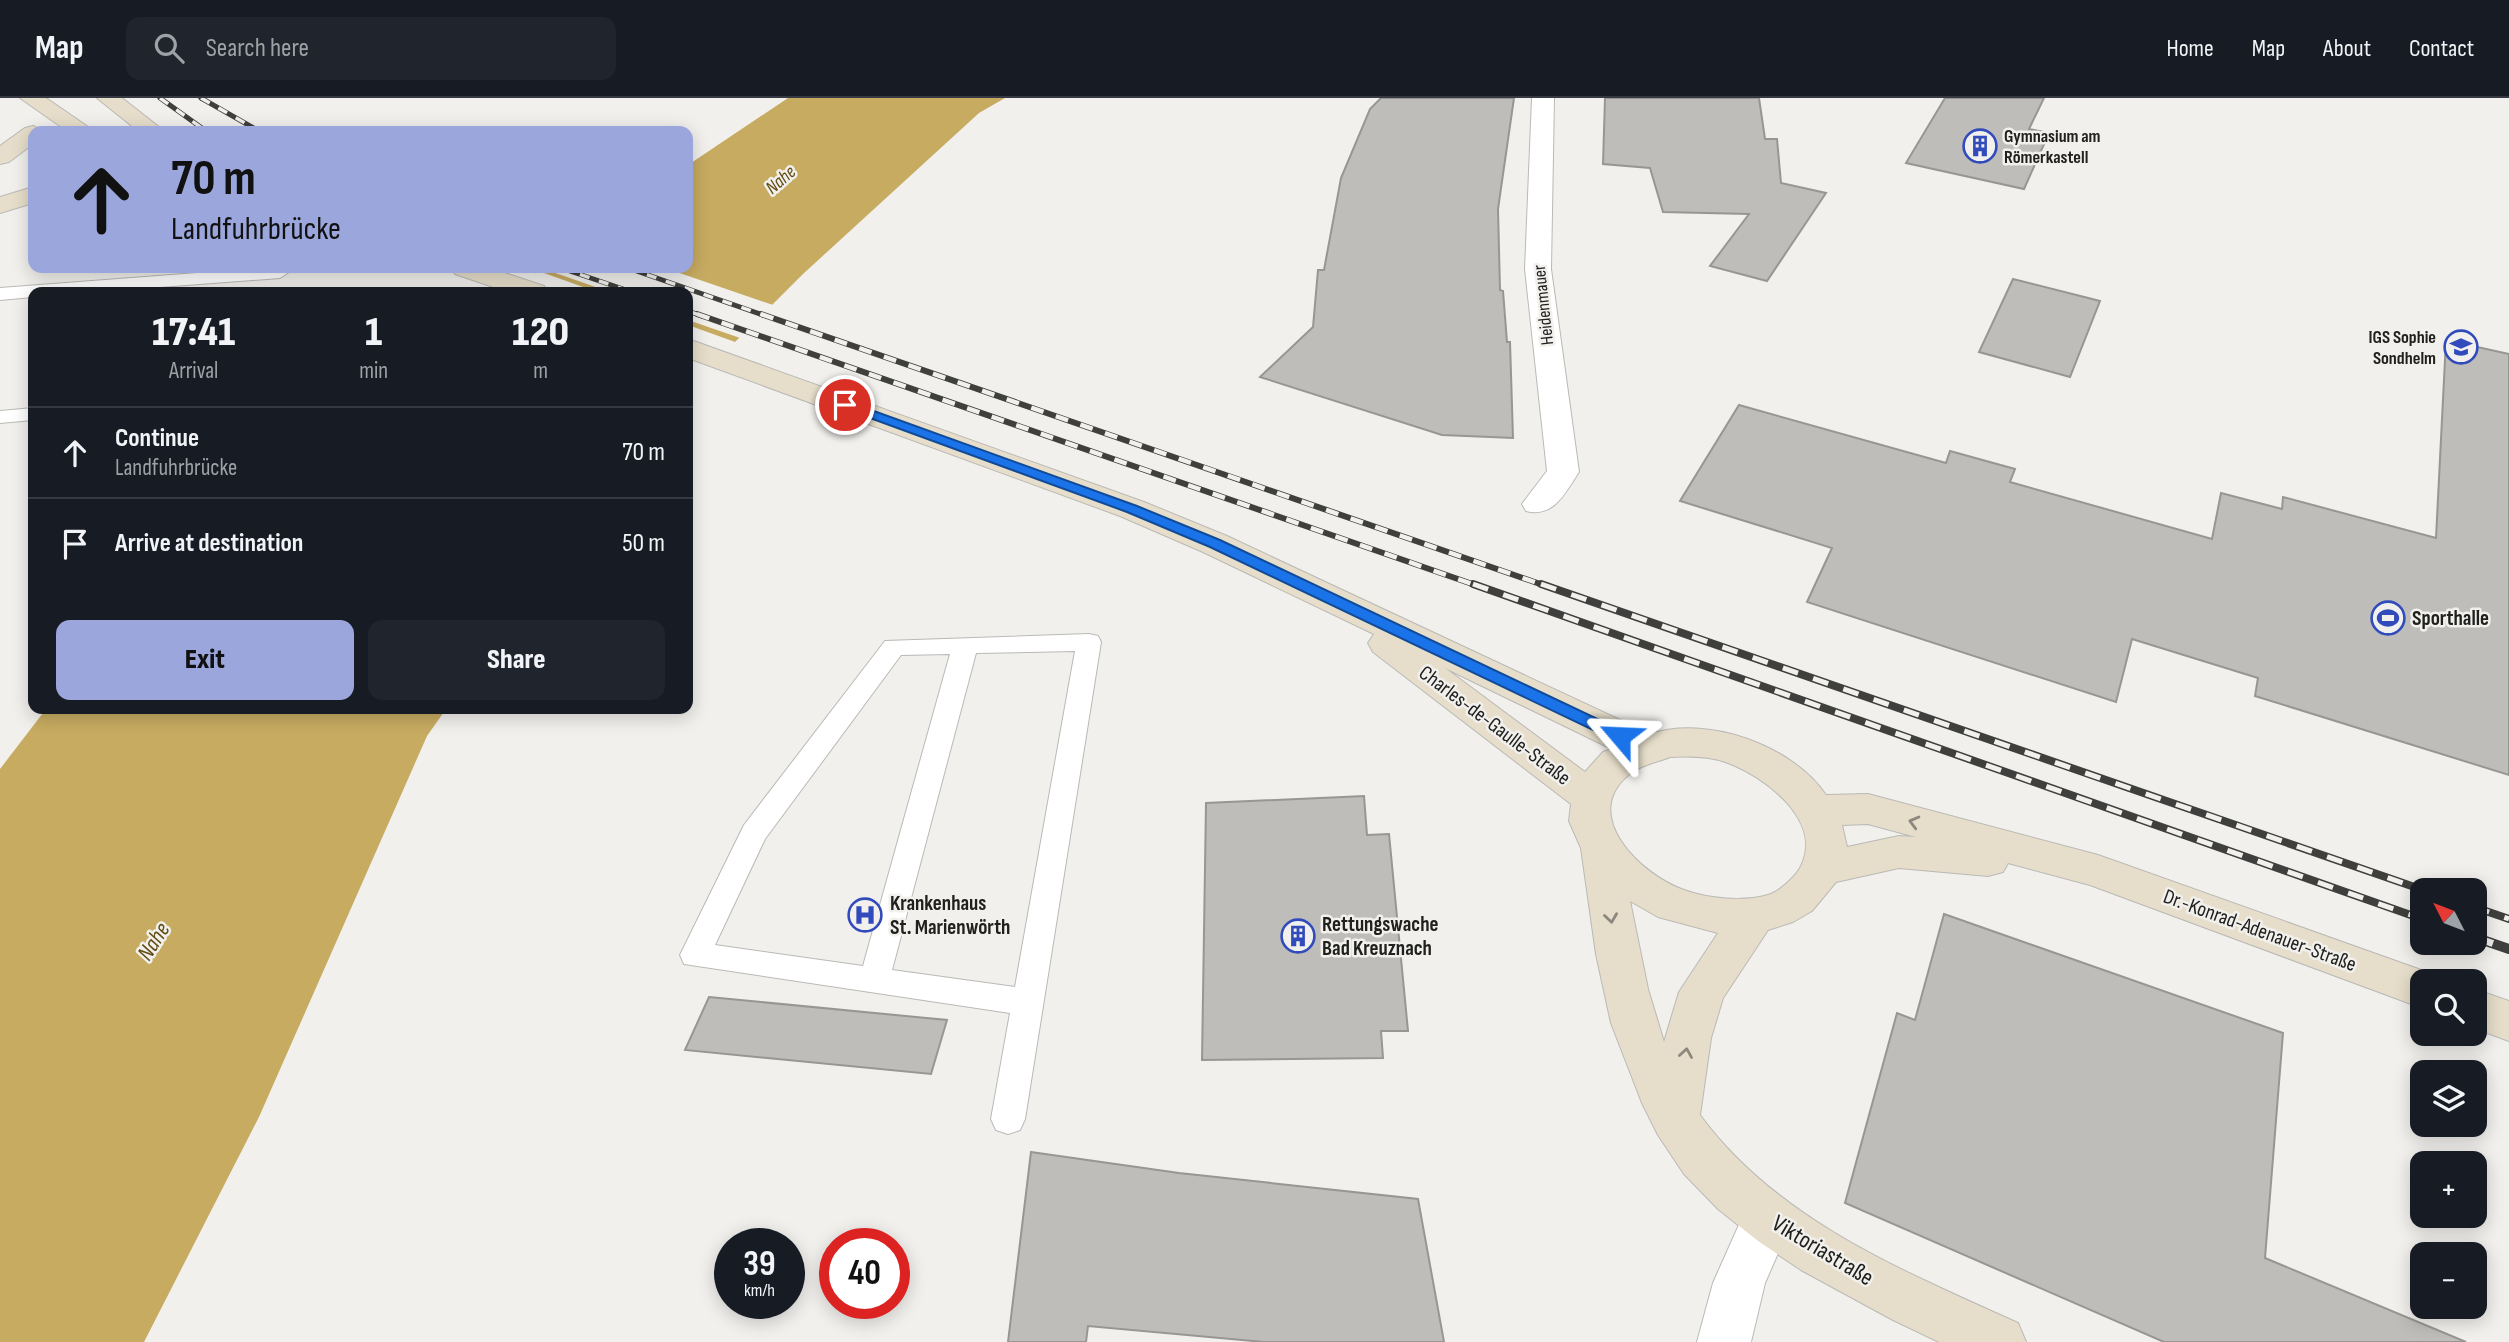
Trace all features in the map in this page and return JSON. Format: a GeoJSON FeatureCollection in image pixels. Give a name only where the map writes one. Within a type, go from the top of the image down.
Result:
{"type":"FeatureCollection","features":[{"type":"Feature","properties":{"kind":"street"},"geometry":{"type":"LineString","coordinates":[[31,98],[74,126]]}},
{"type":"Feature","properties":{"kind":"street"},"geometry":{"type":"LineString","coordinates":[[108,98],[145,126]]}},
{"type":"Feature","properties":{"kind":"street","name":"Heidenmauer"},"geometry":{"type":"LineString","coordinates":[[1538,504],[1563,472],[1538,269],[1543,98]]}},
{"type":"Feature","properties":{"kind":"street"},"geometry":{"type":"LineString","coordinates":[[41,126],[54,114]]}},
{"type":"Feature","properties":{"kind":"street"},"geometry":{"type":"LineString","coordinates":[[0,157],[28,137]]}},
{"type":"Feature","properties":{"kind":"street"},"geometry":{"type":"LineString","coordinates":[[0,205],[28,197]]}},
{"type":"Feature","properties":{"kind":"street"},"geometry":{"type":"LineString","coordinates":[[480,273],[520,287]]}},
{"type":"Feature","properties":{"kind":"street","name":"Charles-de-Gaulle-Straße"},"geometry":{"type":"LineString","coordinates":[[693,350],[1132,509],[1295,581],[1645,748]]}},
{"type":"Feature","properties":{"kind":"street","name":"Charles-de-Gaulle-Straße"},"geometry":{"type":"LineString","coordinates":[[1295,581],[1367,629],[1591,797]]}},
{"type":"Feature","properties":{"kind":"street"},"geometry":{"type":"LineString","coordinates":[[1690,743],[1740,752],[1783,776],[1802,792],[1815,810],[1826,839],[1823,868],[1798,899],[1778,910],[1753,916],[1718,917],[1681,910],[1648,895],[1620,874],[1601,850],[1589,814],[1591,797],[1609,768],[1645,748],[1690,743]]}},
{"type":"Feature","properties":{"kind":"street","name":"Dr.-Konrad-Adenauer-Straße"},"geometry":{"type":"LineString","coordinates":[[1815,810],[1868,809],[2098,871],[2410,985]]}},
{"type":"Feature","properties":{"kind":"street","name":"Viktoriastraße"},"geometry":{"type":"LineString","coordinates":[[1601,850],[1618,964],[1635,1030],[1675,1120],[1741,1199],[1855,1272],[1999,1342]]}},
{"type":"Feature","properties":{"kind":"street","name":"Dr.-Konrad-Adenauer-Straße"},"geometry":{"type":"LineString","coordinates":[[1823,868],[1899,852],[2098,871]]}},
{"type":"Feature","properties":{"kind":"street"},"geometry":{"type":"LineString","coordinates":[[1675,1120],[1688,1038],[1703,992],[1753,916]]}},
{"type":"Feature","properties":{"kind":"street"},"geometry":{"type":"LineString","coordinates":[[2487,1013],[2509,1021]]}},
{"type":"Feature","properties":{"kind":"street"},"geometry":{"type":"LineString","coordinates":[[1724,1342],[1739,1283],[1768,1217]]}},
{"type":"Feature","properties":{"kind":"lane"},"geometry":{"type":"LineString","coordinates":[[89,287],[267,273]]}},
{"type":"Feature","properties":{"kind":"lane"},"geometry":{"type":"LineString","coordinates":[[0,294],[28,292]]}},
{"type":"Feature","properties":{"kind":"lane"},"geometry":{"type":"LineString","coordinates":[[0,416],[28,414]]}},
{"type":"Feature","properties":{"kind":"lane"},"geometry":{"type":"LineString","coordinates":[[1008,1119],[1028,1002],[1089,642],[894,647],[754,834],[695,955],[1028,1002]]}},
{"type":"Feature","properties":{"kind":"lane"},"geometry":{"type":"LineString","coordinates":[[874,980],[965,646]]}},
{"type":"Feature","properties":{"kind":"water","name":"Nahe"},"geometry":{"type":"Polygon","coordinates":[[[788,98],[1005,98],[979,113],[803,274],[693,384],[693,287],[508,287],[528,273],[693,273],[693,162],[788,98]]]}},
{"type":"Feature","properties":{"kind":"water","name":"Nahe"},"geometry":{"type":"Polygon","coordinates":[[[42,714],[442,714],[427,736],[259,1117],[144,1342],[0,1342],[0,769],[42,714]]]}},
{"type":"Feature","properties":{"kind":"pier"},"geometry":{"type":"Polygon","coordinates":[[[523,273],[544,273],[583,287],[504,287],[523,273]]]}},
{"type":"Feature","properties":{"kind":"pier"},"geometry":{"type":"Polygon","coordinates":[[[555,273],[680,273],[776,306],[743,339],[693,322],[693,287],[596,287],[555,273]]]}},
{"type":"Feature","properties":{"kind":"pier"},"geometry":{"type":"Polygon","coordinates":[[[693,327],[738,343],[696,385],[693,384],[693,327]]]}},
{"type":"Feature","properties":{"kind":"building"},"geometry":{"type":"Polygon","coordinates":[[[1381,98],[1514,98],[1498,209],[1500,290],[1503,291],[1507,342],[1510,342],[1513,438],[1442,435],[1260,377],[1313,327],[1318,270],[1324,270],[1341,178],[1370,109],[1381,98]]]}},
{"type":"Feature","properties":{"kind":"building"},"geometry":{"type":"Polygon","coordinates":[[[1605,98],[1759,98],[1765,139],[1777,139],[1781,183],[1826,193],[1767,281],[1710,266],[1749,214],[1663,212],[1650,168],[1603,164],[1605,98]]]}},
{"type":"Feature","properties":{"kind":"building","name":"Gymnasium am Römerkastell"},"geometry":{"type":"Polygon","coordinates":[[[1945,98],[2044,98],[2029,129],[2049,133],[2024,189],[1906,163],[1945,98]]]}},
{"type":"Feature","properties":{"kind":"building"},"geometry":{"type":"Polygon","coordinates":[[[2013,279],[2100,301],[2070,377],[1979,352],[2013,279]]]}},
{"type":"Feature","properties":{"kind":"building"},"geometry":{"type":"Polygon","coordinates":[[[2446,340],[2509,354],[2509,775],[2255,696],[2258,678],[2132,639],[2116,702],[1807,602],[1832,548],[1680,501],[1739,405],[1946,463],[1950,451],[2015,469],[2010,482],[2212,539],[2221,493],[2282,509],[2283,497],[2436,538],[2446,340]]]}},
{"type":"Feature","properties":{"kind":"building","name":"Rettungswache Bad Kreuznach"},"geometry":{"type":"Polygon","coordinates":[[[1364,796],[1367,835],[1389,834],[1408,1031],[1381,1031],[1383,1058],[1202,1060],[1206,803],[1364,796]]]}},
{"type":"Feature","properties":{"kind":"building"},"geometry":{"type":"Polygon","coordinates":[[[1944,914],[2283,1033],[2265,1258],[2466,1342],[2164,1342],[1845,1203],[1897,1013],[1915,1020],[1944,914]]]}},
{"type":"Feature","properties":{"kind":"building"},"geometry":{"type":"Polygon","coordinates":[[[709,997],[947,1020],[931,1074],[685,1050],[709,997]]]}},
{"type":"Feature","properties":{"kind":"building"},"geometry":{"type":"Polygon","coordinates":[[[1031,1152],[1179,1173],[1418,1199],[1444,1342],[1264,1342],[1088,1326],[1086,1342],[1008,1342],[1031,1152]]]}},
{"type":"Feature","properties":{"kind":"railway"},"geometry":{"type":"LineString","coordinates":[[160,98],[199,126]]}},
{"type":"Feature","properties":{"kind":"railway"},"geometry":{"type":"LineString","coordinates":[[201,98],[250,126]]}},
{"type":"Feature","properties":{"kind":"railway"},"geometry":{"type":"LineString","coordinates":[[576,273],[617,287]]}},
{"type":"Feature","properties":{"kind":"railway"},"geometry":{"type":"LineString","coordinates":[[642,273],[683,287]]}},
{"type":"Feature","properties":{"kind":"railway"},"geometry":{"type":"LineString","coordinates":[[693,291],[766,316]]}},
{"type":"Feature","properties":{"kind":"railway"},"geometry":{"type":"LineString","coordinates":[[693,313],[702,316]]}},
{"type":"Feature","properties":{"kind":"railway"},"geometry":{"type":"LineString","coordinates":[[697,314],[1478,586]]}},
{"type":"Feature","properties":{"kind":"railway"},"geometry":{"type":"LineString","coordinates":[[761,314],[1546,586]]}},
{"type":"Feature","properties":{"kind":"railway"},"geometry":{"type":"LineString","coordinates":[[1473,584],[2410,915]]}},
{"type":"Feature","properties":{"kind":"railway"},"geometry":{"type":"LineString","coordinates":[[1541,584],[2410,885]]}},
{"type":"Feature","properties":{"kind":"railway"},"geometry":{"type":"LineString","coordinates":[[2487,911],[2509,919]]}},
{"type":"Feature","properties":{"kind":"railway"},"geometry":{"type":"LineString","coordinates":[[2487,941],[2509,949]]}},
{"type":"Feature","properties":{"kind":"place","name":"Gymnasium am Römerkastell"},"geometry":{"type":"Point","coordinates":[1980,146]}},
{"type":"Feature","properties":{"kind":"place","name":"IGS Sophie Sondhelm"},"geometry":{"type":"Point","coordinates":[2461,347]}},
{"type":"Feature","properties":{"kind":"place","name":"Sporthalle"},"geometry":{"type":"Point","coordinates":[2388,618]}},
{"type":"Feature","properties":{"kind":"place","name":"Krankenhaus St. Marienwörth"},"geometry":{"type":"Point","coordinates":[865,915]}},
{"type":"Feature","properties":{"kind":"place","name":"Rettungswache Bad Kreuznach"},"geometry":{"type":"Point","coordinates":[1298,936]}},
{"type":"Feature","properties":{"kind":"route"},"geometry":{"type":"LineString","coordinates":[[845,405],[1132,509],[1215,544],[1620,736]]}}]}
